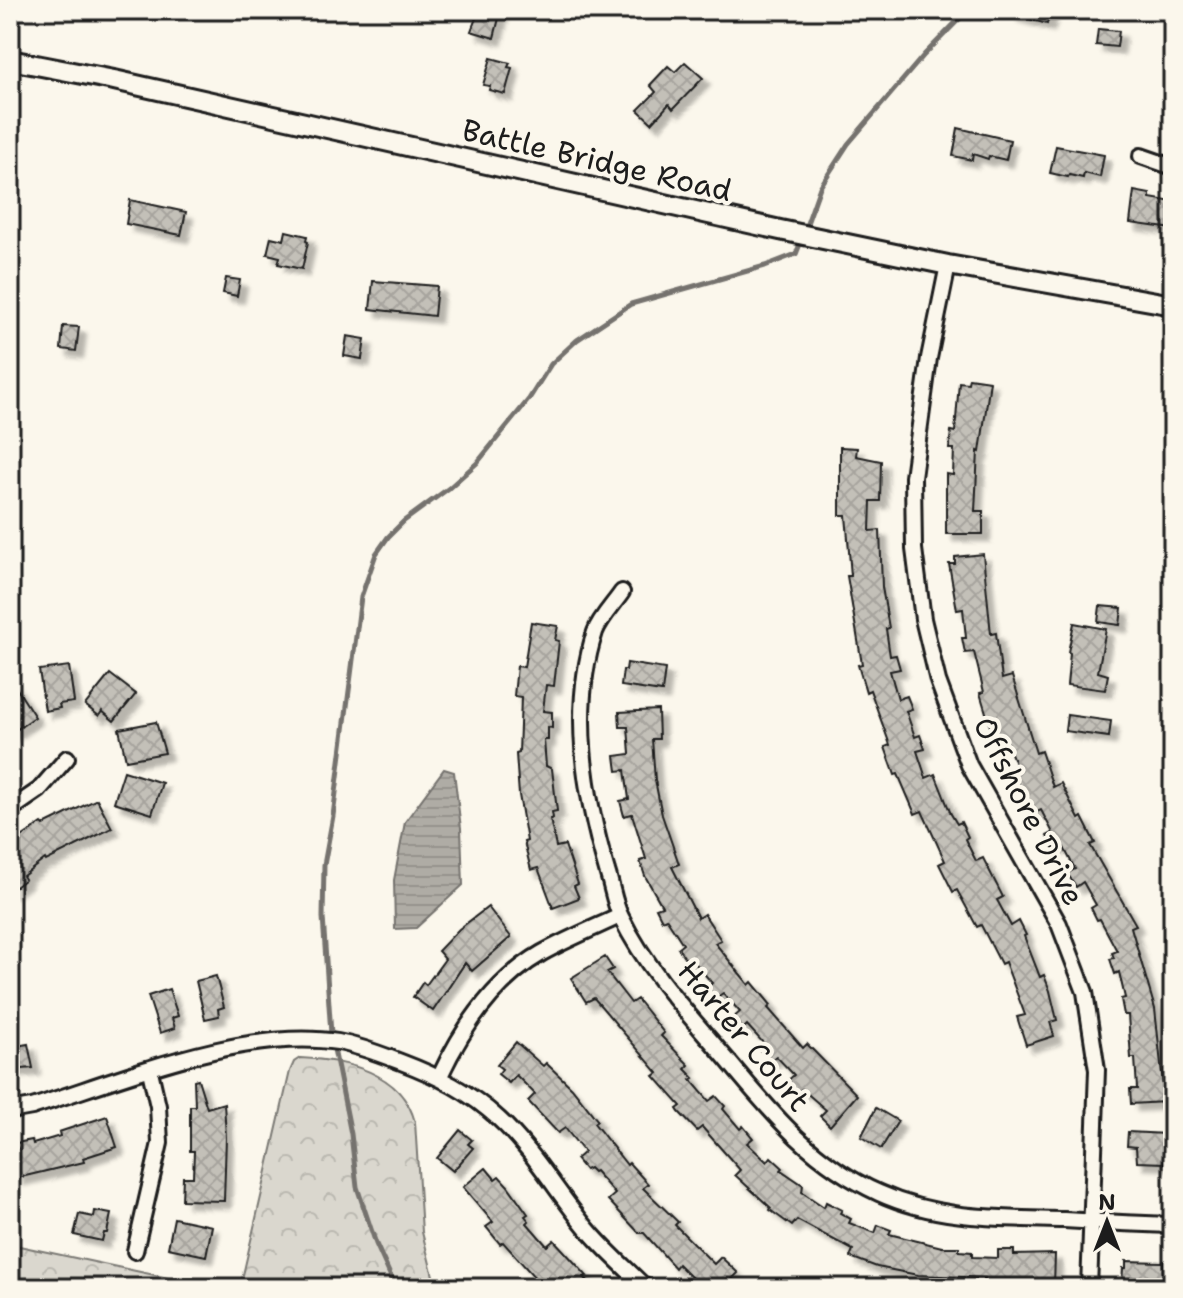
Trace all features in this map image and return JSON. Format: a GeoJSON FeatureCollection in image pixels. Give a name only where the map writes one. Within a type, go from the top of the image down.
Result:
{"type":"FeatureCollection","features":[{"type":"Feature","properties":{"kind":"street","name":"Battle Bridge Road"},"geometry":{"type":"LineString","coordinates":[[10,60],[114,80],[780,230],[948,265],[1173,305]]}},
{"type":"Feature","properties":{"kind":"street"},"geometry":{"type":"LineString","coordinates":[[1141,156],[1173,167]]}},
{"type":"Feature","properties":{"kind":"street","name":"Offshore Drive"},"geometry":{"type":"LineString","coordinates":[[948,265],[929,358],[913,477],[914,549],[923,619],[938,681],[969,765],[1059,924],[1085,992],[1097,1070],[1089,1288]]}},
{"type":"Feature","properties":{"kind":"street","name":"Harter Court"},"geometry":{"type":"LineString","coordinates":[[622,592],[596,630],[583,712],[585,770],[591,816],[620,916],[666,988],[766,1106],[797,1140],[841,1173],[880,1194],[936,1212],[991,1219],[1173,1225]]}},
{"type":"Feature","properties":{"kind":"street"},"geometry":{"type":"LineString","coordinates":[[10,810],[39,790],[67,758]]}},
{"type":"Feature","properties":{"kind":"street"},"geometry":{"type":"LineString","coordinates":[[440,1076],[453,1048],[492,993],[539,955],[620,916]]}},
{"type":"Feature","properties":{"kind":"street"},"geometry":{"type":"LineString","coordinates":[[10,1111],[32,1107],[223,1048],[303,1040],[336,1042],[369,1049],[440,1076],[470,1095],[519,1139],[591,1234],[646,1288]]}},
{"type":"Feature","properties":{"kind":"street"},"geometry":{"type":"LineString","coordinates":[[135,1251],[160,1143],[158,1106],[150,1071]]}},
{"type":"Feature","properties":{"kind":"green space"},"geometry":{"type":"Polygon","coordinates":[[[300,1058],[335,1062],[370,1072],[398,1091],[408,1105],[415,1122],[422,1232],[436,1288],[240,1288],[290,1071],[300,1058]]]}},
{"type":"Feature","properties":{"kind":"green space"},"geometry":{"type":"Polygon","coordinates":[[[10,1244],[215,1288],[10,1288],[10,1244]]]}},
{"type":"Feature","properties":{"kind":"shaded area"},"geometry":{"type":"Polygon","coordinates":[[[444,769],[454,772],[461,828],[463,885],[416,928],[395,929],[394,880],[405,822],[444,769]]]}},
{"type":"Feature","properties":{"kind":"building"},"geometry":{"type":"Polygon","coordinates":[[[479,10],[501,10],[494,38],[471,31],[479,10]]]}},
{"type":"Feature","properties":{"kind":"building"},"geometry":{"type":"Polygon","coordinates":[[[1011,10],[1051,10],[1047,24],[1011,14],[1011,10]]]}},
{"type":"Feature","properties":{"kind":"building"},"geometry":{"type":"Polygon","coordinates":[[[1098,29],[1119,31],[1117,47],[1096,45],[1098,29]]]}},
{"type":"Feature","properties":{"kind":"building"},"geometry":{"type":"Polygon","coordinates":[[[491,58],[510,63],[508,67],[512,68],[505,94],[483,85],[491,58]]]}},
{"type":"Feature","properties":{"kind":"building"},"geometry":{"type":"Polygon","coordinates":[[[685,62],[703,78],[673,109],[669,104],[652,123],[638,110],[656,92],[650,85],[668,66],[675,72],[685,62]]]}},
{"type":"Feature","properties":{"kind":"building"},"geometry":{"type":"Polygon","coordinates":[[[958,128],[1010,140],[1006,160],[973,154],[972,160],[953,156],[958,128]]]}},
{"type":"Feature","properties":{"kind":"building"},"geometry":{"type":"Polygon","coordinates":[[[1056,146],[1104,155],[1100,177],[1084,173],[1083,178],[1050,173],[1056,146]]]}},
{"type":"Feature","properties":{"kind":"building"},"geometry":{"type":"Polygon","coordinates":[[[1134,191],[1173,202],[1173,229],[1130,223],[1134,191]]]}},
{"type":"Feature","properties":{"kind":"building"},"geometry":{"type":"Polygon","coordinates":[[[130,200],[186,212],[181,235],[126,224],[130,200]]]}},
{"type":"Feature","properties":{"kind":"building"},"geometry":{"type":"Polygon","coordinates":[[[286,231],[307,236],[302,269],[278,264],[280,257],[267,254],[271,237],[284,240],[286,231]]]}},
{"type":"Feature","properties":{"kind":"building"},"geometry":{"type":"Polygon","coordinates":[[[226,278],[240,280],[237,296],[223,293],[226,278]]]}},
{"type":"Feature","properties":{"kind":"building"},"geometry":{"type":"Polygon","coordinates":[[[373,281],[437,286],[434,316],[370,309],[373,281]]]}},
{"type":"Feature","properties":{"kind":"building"},"geometry":{"type":"Polygon","coordinates":[[[63,326],[79,327],[76,351],[61,349],[63,326]]]}},
{"type":"Feature","properties":{"kind":"building"},"geometry":{"type":"Polygon","coordinates":[[[347,336],[365,339],[362,359],[344,356],[347,336]]]}},
{"type":"Feature","properties":{"kind":"building"},"geometry":{"type":"Polygon","coordinates":[[[969,378],[990,381],[978,451],[975,511],[983,511],[983,534],[946,534],[946,474],[953,475],[954,449],[949,449],[951,431],[955,432],[959,382],[968,383],[969,378]]]}},
{"type":"Feature","properties":{"kind":"building"},"geometry":{"type":"Polygon","coordinates":[[[840,447],[857,448],[856,456],[881,461],[880,501],[871,501],[870,531],[880,530],[882,587],[889,628],[886,629],[890,656],[896,655],[900,669],[890,671],[898,699],[907,696],[912,709],[906,711],[915,737],[920,735],[925,749],[917,751],[926,778],[935,774],[951,814],[957,824],[961,822],[976,861],[983,858],[1003,897],[997,900],[1011,926],[1019,921],[1026,935],[1040,977],[1044,975],[1050,991],[1057,1020],[1050,1022],[1054,1036],[1026,1045],[1017,1017],[1025,1015],[1005,962],[1001,964],[981,925],[977,927],[957,890],[953,892],[939,864],[945,861],[922,811],[915,814],[898,774],[895,775],[885,747],[890,745],[870,690],[866,692],[858,665],[862,664],[847,576],[851,576],[846,515],[840,515],[840,447]]]}},
{"type":"Feature","properties":{"kind":"building"},"geometry":{"type":"Polygon","coordinates":[[[983,554],[991,634],[996,633],[1002,679],[1012,676],[1036,753],[1041,751],[1053,787],[1061,783],[1079,819],[1082,817],[1095,843],[1090,845],[1136,925],[1131,927],[1155,1009],[1165,1102],[1131,1104],[1130,1089],[1137,1089],[1135,1058],[1131,1058],[1128,1015],[1124,1015],[1121,999],[1125,998],[1119,972],[1115,974],[1110,959],[1114,958],[1112,953],[1117,951],[1091,908],[1096,905],[1083,882],[1076,887],[1067,873],[1075,869],[1062,844],[1054,849],[1047,836],[1053,833],[1041,810],[1033,814],[1016,784],[1011,769],[1016,767],[1007,742],[996,746],[980,693],[984,692],[974,652],[965,653],[963,609],[957,610],[949,564],[955,564],[955,557],[983,554]]]}},
{"type":"Feature","properties":{"kind":"building"},"geometry":{"type":"Polygon","coordinates":[[[1100,606],[1122,608],[1120,625],[1098,622],[1100,606]]]}},
{"type":"Feature","properties":{"kind":"building"},"geometry":{"type":"Polygon","coordinates":[[[531,622],[558,626],[554,686],[546,685],[543,711],[552,712],[552,728],[548,727],[548,740],[544,740],[546,766],[552,769],[557,811],[552,812],[553,818],[550,819],[556,847],[565,845],[578,884],[574,886],[579,898],[553,908],[538,868],[531,870],[524,842],[527,841],[519,795],[516,754],[519,753],[521,697],[514,696],[517,666],[524,667],[531,622]]]}},
{"type":"Feature","properties":{"kind":"building"},"geometry":{"type":"Polygon","coordinates":[[[1074,623],[1106,629],[1098,672],[1108,675],[1105,690],[1067,685],[1068,652],[1074,623]]]}},
{"type":"Feature","properties":{"kind":"building"},"geometry":{"type":"Polygon","coordinates":[[[627,663],[665,669],[662,692],[621,686],[627,663]]]}},
{"type":"Feature","properties":{"kind":"building"},"geometry":{"type":"Polygon","coordinates":[[[69,666],[74,702],[59,704],[60,708],[45,711],[39,670],[69,666]]]}},
{"type":"Feature","properties":{"kind":"building"},"geometry":{"type":"Polygon","coordinates":[[[110,674],[136,694],[114,721],[102,711],[99,716],[85,705],[110,674]]]}},
{"type":"Feature","properties":{"kind":"building"},"geometry":{"type":"Polygon","coordinates":[[[10,678],[35,717],[10,734],[10,678]]]}},
{"type":"Feature","properties":{"kind":"building"},"geometry":{"type":"Polygon","coordinates":[[[658,710],[659,739],[652,739],[655,780],[662,815],[679,864],[672,867],[698,918],[704,914],[721,940],[715,943],[749,985],[752,982],[771,1005],[768,1008],[803,1048],[807,1044],[857,1095],[830,1126],[820,1116],[826,1110],[802,1089],[797,1093],[787,1081],[794,1075],[776,1056],[770,1061],[760,1050],[766,1046],[747,1025],[743,1029],[733,1018],[740,1012],[723,993],[716,998],[707,988],[712,983],[691,958],[687,961],[678,948],[683,944],[666,918],[662,920],[656,908],[662,906],[640,861],[646,859],[632,814],[624,816],[620,801],[629,799],[625,770],[617,771],[615,756],[630,754],[628,727],[620,727],[619,712],[658,710]]]}},
{"type":"Feature","properties":{"kind":"building"},"geometry":{"type":"Polygon","coordinates":[[[1067,715],[1111,721],[1109,737],[1065,731],[1067,715]]]}},
{"type":"Feature","properties":{"kind":"building"},"geometry":{"type":"Polygon","coordinates":[[[156,722],[165,753],[126,760],[119,729],[156,722]]]}},
{"type":"Feature","properties":{"kind":"building"},"geometry":{"type":"Polygon","coordinates":[[[124,771],[162,783],[152,814],[114,802],[124,771]]]}},
{"type":"Feature","properties":{"kind":"building"},"geometry":{"type":"Polygon","coordinates":[[[97,799],[112,828],[45,859],[10,891],[10,845],[42,823],[44,825],[97,799]]]}},
{"type":"Feature","properties":{"kind":"building"},"geometry":{"type":"Polygon","coordinates":[[[488,907],[511,937],[472,971],[465,963],[433,1011],[413,997],[445,959],[438,951],[459,929],[488,907]]]}},
{"type":"Feature","properties":{"kind":"building"},"geometry":{"type":"Polygon","coordinates":[[[605,957],[613,969],[607,972],[631,1003],[637,999],[664,1033],[661,1036],[689,1065],[685,1069],[694,1078],[691,1080],[709,1101],[716,1096],[740,1129],[743,1126],[753,1138],[747,1143],[767,1162],[771,1157],[783,1168],[781,1170],[803,1185],[802,1192],[824,1207],[826,1202],[842,1210],[840,1213],[851,1219],[849,1223],[875,1233],[878,1225],[891,1230],[889,1234],[942,1247],[959,1247],[959,1251],[972,1252],[972,1257],[998,1258],[998,1250],[1014,1250],[1014,1255],[1055,1254],[1054,1286],[984,1288],[985,1278],[918,1275],[877,1267],[850,1257],[853,1250],[797,1220],[792,1226],[770,1210],[735,1175],[740,1170],[702,1127],[697,1131],[679,1112],[677,1109],[681,1106],[654,1076],[658,1073],[594,998],[586,1002],[571,978],[605,957]]]}},
{"type":"Feature","properties":{"kind":"building"},"geometry":{"type":"Polygon","coordinates":[[[216,976],[224,1007],[218,1009],[219,1016],[205,1019],[196,981],[216,976]]]}},
{"type":"Feature","properties":{"kind":"building"},"geometry":{"type":"Polygon","coordinates":[[[169,989],[178,1016],[172,1018],[175,1028],[160,1033],[148,996],[169,989]]]}},
{"type":"Feature","properties":{"kind":"building"},"geometry":{"type":"Polygon","coordinates":[[[516,1042],[543,1066],[546,1063],[572,1088],[597,1120],[594,1123],[627,1165],[629,1163],[648,1184],[643,1188],[678,1222],[675,1225],[714,1264],[721,1257],[738,1273],[732,1279],[745,1288],[702,1288],[678,1264],[675,1268],[644,1233],[639,1233],[608,1200],[615,1194],[595,1171],[585,1170],[576,1159],[584,1152],[565,1128],[558,1133],[528,1101],[535,1094],[516,1075],[509,1083],[498,1074],[502,1069],[497,1065],[516,1042]]]}},
{"type":"Feature","properties":{"kind":"building"},"geometry":{"type":"Polygon","coordinates":[[[28,1044],[33,1068],[10,1070],[10,1047],[28,1044]]]}},
{"type":"Feature","properties":{"kind":"building"},"geometry":{"type":"Polygon","coordinates":[[[198,1079],[207,1108],[224,1103],[224,1201],[182,1200],[183,1177],[193,1177],[190,1106],[195,1106],[194,1080],[198,1079]]]}},
{"type":"Feature","properties":{"kind":"building"},"geometry":{"type":"Polygon","coordinates":[[[876,1108],[898,1121],[881,1149],[861,1137],[876,1108]]]}},
{"type":"Feature","properties":{"kind":"building"},"geometry":{"type":"Polygon","coordinates":[[[107,1116],[117,1147],[83,1158],[84,1162],[17,1178],[12,1150],[18,1149],[16,1143],[32,1140],[33,1144],[60,1136],[59,1132],[107,1116]]]}},
{"type":"Feature","properties":{"kind":"building"},"geometry":{"type":"Polygon","coordinates":[[[460,1130],[472,1140],[468,1144],[473,1148],[453,1171],[437,1158],[460,1130]]]}},
{"type":"Feature","properties":{"kind":"building"},"geometry":{"type":"Polygon","coordinates":[[[1128,1132],[1166,1134],[1164,1163],[1137,1162],[1136,1147],[1127,1146],[1128,1132]]]}},
{"type":"Feature","properties":{"kind":"building"},"geometry":{"type":"Polygon","coordinates":[[[486,1168],[495,1179],[499,1176],[508,1186],[528,1214],[525,1216],[529,1221],[527,1223],[547,1246],[554,1240],[587,1276],[584,1277],[589,1282],[583,1288],[544,1288],[486,1227],[493,1222],[463,1187],[486,1168]]]}},
{"type":"Feature","properties":{"kind":"building"},"geometry":{"type":"Polygon","coordinates":[[[95,1211],[111,1214],[102,1241],[74,1235],[79,1214],[94,1217],[95,1211]]]}},
{"type":"Feature","properties":{"kind":"building"},"geometry":{"type":"Polygon","coordinates":[[[174,1218],[212,1226],[206,1256],[168,1248],[174,1218]]]}},
{"type":"Feature","properties":{"kind":"building"},"geometry":{"type":"Polygon","coordinates":[[[1126,1261],[1163,1262],[1163,1285],[1122,1284],[1126,1261]]]}},
{"type":"Feature","properties":{"kind":"waterway"},"geometry":{"type":"LineString","coordinates":[[805,229],[820,187],[848,144],[924,55],[968,10]]}},
{"type":"Feature","properties":{"kind":"waterway"},"geometry":{"type":"LineString","coordinates":[[396,1288],[376,1244],[357,1187],[351,1134],[331,1034],[323,917],[324,865],[361,597],[376,554],[404,521],[477,463],[529,399],[551,364],[577,340],[631,304],[765,266],[796,254],[802,239]]}}]}
